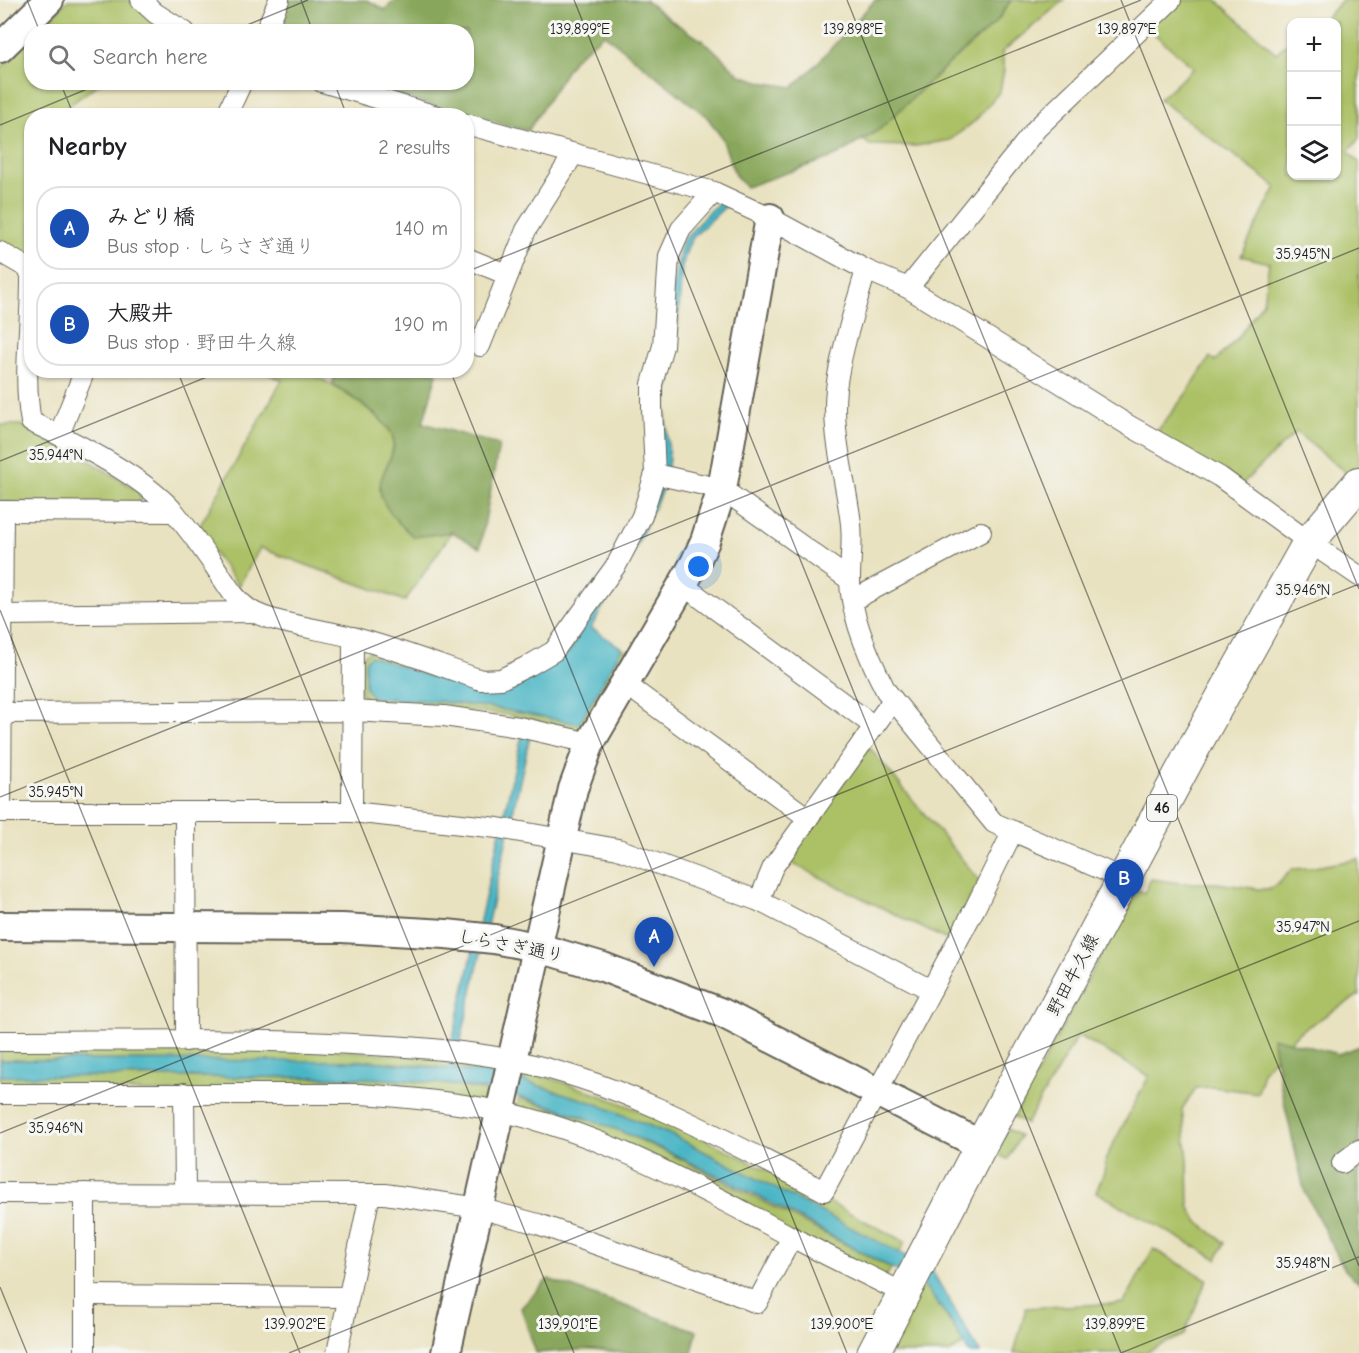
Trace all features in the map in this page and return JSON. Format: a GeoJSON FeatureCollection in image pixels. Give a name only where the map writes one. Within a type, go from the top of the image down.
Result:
{"type":"FeatureCollection","features":[{"type":"Feature","properties":{"kind":"main road","name":"野田牛久線"},"geometry":{"type":"LineString","coordinates":[[873,1353],[981,1145],[1196,744],[1309,543],[1359,483]]}},
{"type":"Feature","properties":{"kind":"street"},"geometry":{"type":"LineString","coordinates":[[24,24],[49,0]]}},
{"type":"Feature","properties":{"kind":"street"},"geometry":{"type":"LineString","coordinates":[[141,0],[155,13],[172,24]]}},
{"type":"Feature","properties":{"kind":"street"},"geometry":{"type":"LineString","coordinates":[[268,24],[279,0]]}},
{"type":"Feature","properties":{"kind":"street"},"geometry":{"type":"LineString","coordinates":[[908,288],[1037,128],[1171,0]]}},
{"type":"Feature","properties":{"kind":"street"},"geometry":{"type":"LineString","coordinates":[[0,48],[24,24]]}},
{"type":"Feature","properties":{"kind":"street"},"geometry":{"type":"LineString","coordinates":[[230,108],[238,90]]}},
{"type":"Feature","properties":{"kind":"street"},"geometry":{"type":"LineString","coordinates":[[349,90],[410,108]]}},
{"type":"Feature","properties":{"kind":"street"},"geometry":{"type":"LineString","coordinates":[[474,126],[714,192],[770,218],[866,270],[908,288],[1128,425],[1220,477],[1309,543],[1359,576]]}},
{"type":"Feature","properties":{"kind":"street"},"geometry":{"type":"LineString","coordinates":[[480,346],[526,230],[573,155]]}},
{"type":"Feature","properties":{"kind":"street"},"geometry":{"type":"LineString","coordinates":[[27,378],[31,422],[116,467],[145,487],[174,512],[211,561],[236,600],[253,612],[353,637],[480,680],[501,679],[554,651],[616,564],[642,516],[656,474],[651,408],[652,384],[663,346],[669,256],[681,229],[714,192]]}},
{"type":"Feature","properties":{"kind":"street"},"geometry":{"type":"LineString","coordinates":[[446,1353],[573,789],[590,743],[683,585],[705,541],[722,489],[770,218]]}},
{"type":"Feature","properties":{"kind":"street"},"geometry":{"type":"LineString","coordinates":[[0,252],[24,266]]}},
{"type":"Feature","properties":{"kind":"street"},"geometry":{"type":"LineString","coordinates":[[474,262],[508,275]]}},
{"type":"Feature","properties":{"kind":"street"},"geometry":{"type":"LineString","coordinates":[[866,270],[839,369],[836,392],[841,466],[851,523],[850,580],[865,645],[875,670],[893,700],[994,823],[1124,879]]}},
{"type":"Feature","properties":{"kind":"street"},"geometry":{"type":"LineString","coordinates":[[59,435],[82,378]]}},
{"type":"Feature","properties":{"kind":"street"},"geometry":{"type":"LineString","coordinates":[[656,474],[722,489],[850,580]]}},
{"type":"Feature","properties":{"kind":"street"},"geometry":{"type":"LineString","coordinates":[[174,512],[1,512],[1,812],[352,812],[498,828],[618,849],[759,901],[931,990]]}},
{"type":"Feature","properties":{"kind":"street"},"geometry":{"type":"LineString","coordinates":[[853,600],[981,532]]}},
{"type":"Feature","properties":{"kind":"street"},"geometry":{"type":"LineString","coordinates":[[683,585],[874,726]]}},
{"type":"Feature","properties":{"kind":"street"},"geometry":{"type":"LineString","coordinates":[[2,615],[253,612]]}},
{"type":"Feature","properties":{"kind":"street"},"geometry":{"type":"LineString","coordinates":[[352,812],[353,637]]}},
{"type":"Feature","properties":{"kind":"street"},"geometry":{"type":"LineString","coordinates":[[624,683],[808,818]]}},
{"type":"Feature","properties":{"kind":"street"},"geometry":{"type":"LineString","coordinates":[[759,901],[773,867],[893,700]]}},
{"type":"Feature","properties":{"kind":"street"},"geometry":{"type":"LineString","coordinates":[[2,713],[352,711],[444,716],[519,727],[590,743]]}},
{"type":"Feature","properties":{"kind":"street"},"geometry":{"type":"LineString","coordinates":[[185,813],[186,1041]]}},
{"type":"Feature","properties":{"kind":"street"},"geometry":{"type":"LineString","coordinates":[[0,1041],[285,1041],[416,1047],[511,1064],[574,1077],[644,1101],[704,1128],[824,1191],[1013,831]]}},
{"type":"Feature","properties":{"kind":"street","name":"しらさぎ通り"},"geometry":{"type":"LineString","coordinates":[[0,926],[393,930],[485,938],[536,947],[603,967],[711,1009],[981,1145]]}},
{"type":"Feature","properties":{"kind":"street"},"geometry":{"type":"LineString","coordinates":[[184,1093],[185,1193]]}},
{"type":"Feature","properties":{"kind":"street"},"geometry":{"type":"LineString","coordinates":[[0,1094],[360,1094],[412,1097],[501,1109],[640,1159],[706,1190],[792,1237],[912,1278]]}},
{"type":"Feature","properties":{"kind":"street"},"geometry":{"type":"LineString","coordinates":[[1342,1163],[1359,1150]]}},
{"type":"Feature","properties":{"kind":"street"},"geometry":{"type":"LineString","coordinates":[[0,1193],[385,1194],[479,1208],[538,1224],[721,1288],[757,1303],[792,1237]]}},
{"type":"Feature","properties":{"kind":"street"},"geometry":{"type":"LineString","coordinates":[[85,1193],[85,1353]]}},
{"type":"Feature","properties":{"kind":"street"},"geometry":{"type":"LineString","coordinates":[[337,1353],[370,1194]]}},
{"type":"Feature","properties":{"kind":"street"},"geometry":{"type":"LineString","coordinates":[[85,1295],[349,1297]]}},
{"type":"Feature","properties":{"kind":"green space"},"geometry":{"type":"Polygon","coordinates":[[[68,0],[131,0],[155,21],[153,24],[45,24],[68,0]]]}},
{"type":"Feature","properties":{"kind":"green space"},"geometry":{"type":"Polygon","coordinates":[[[286,0],[367,0],[385,10],[394,0],[645,0],[709,45],[740,75],[766,83],[793,87],[875,0],[1011,0],[997,21],[880,129],[836,156],[746,187],[735,175],[722,138],[707,117],[604,34],[574,59],[528,131],[474,116],[474,108],[443,108],[376,90],[474,90],[474,24],[276,24],[286,0]]]}},
{"type":"Feature","properties":{"kind":"green space"},"geometry":{"type":"Polygon","coordinates":[[[1011,0],[1064,0],[1002,52],[1004,69],[1000,91],[975,121],[950,140],[916,146],[870,145],[863,140],[880,129],[997,21],[1011,0]]]}},
{"type":"Feature","properties":{"kind":"green space"},"geometry":{"type":"Polygon","coordinates":[[[1174,0],[1216,0],[1276,53],[1287,43],[1287,180],[1341,180],[1341,18],[1326,18],[1342,0],[1359,0],[1359,139],[1348,152],[1359,162],[1359,468],[1350,476],[1296,432],[1241,485],[1155,434],[1186,394],[1210,357],[1215,361],[1237,339],[1263,302],[1269,263],[1241,256],[1276,187],[1159,99],[1194,68],[1146,27],[1174,0]]]}},
{"type":"Feature","properties":{"kind":"green space"},"geometry":{"type":"Polygon","coordinates":[[[24,44],[24,90],[90,90],[66,108],[24,108],[24,257],[0,242],[0,69],[24,44]]]}},
{"type":"Feature","properties":{"kind":"green space"},"geometry":{"type":"Polygon","coordinates":[[[278,378],[319,378],[355,400],[381,420],[389,429],[393,444],[380,488],[414,537],[452,532],[405,601],[260,548],[239,586],[197,531],[282,380],[278,378]]]}},
{"type":"Feature","properties":{"kind":"green space"},"geometry":{"type":"Polygon","coordinates":[[[334,378],[436,378],[423,423],[499,445],[480,548],[452,532],[414,537],[398,522],[383,502],[380,488],[393,448],[392,435],[374,413],[332,383],[334,378]]]}},
{"type":"Feature","properties":{"kind":"green space"},"geometry":{"type":"Polygon","coordinates":[[[0,425],[21,425],[72,450],[142,493],[141,499],[137,503],[0,502],[0,425]]]}},
{"type":"Feature","properties":{"kind":"green space"},"geometry":{"type":"Polygon","coordinates":[[[597,600],[579,638],[571,649],[543,672],[517,685],[492,692],[474,692],[415,672],[435,701],[494,708],[579,724],[622,648],[627,651],[582,730],[508,715],[369,703],[360,692],[360,658],[370,651],[505,684],[597,600]]]}},
{"type":"Feature","properties":{"kind":"green space"},"geometry":{"type":"Polygon","coordinates":[[[869,747],[980,881],[947,940],[787,861],[869,747]]]}},
{"type":"Feature","properties":{"kind":"green space"},"geometry":{"type":"Polygon","coordinates":[[[1359,859],[1359,995],[1299,1032],[1263,1071],[1258,1093],[1213,1087],[1196,1088],[1182,1109],[1188,1160],[1189,1206],[1198,1222],[1225,1243],[1217,1259],[1096,1192],[1104,1172],[1107,1156],[1149,1076],[1078,1035],[1026,1124],[1014,1117],[1136,889],[1144,893],[1151,879],[1270,889],[1292,869],[1359,859]]]}},
{"type":"Feature","properties":{"kind":"green space"},"geometry":{"type":"Polygon","coordinates":[[[1272,1037],[1338,1054],[1359,1046],[1359,1283],[1345,1270],[1304,1190],[1272,1037]]]}},
{"type":"Feature","properties":{"kind":"green space"},"geometry":{"type":"Polygon","coordinates":[[[0,1047],[331,1049],[495,1063],[492,1074],[370,1061],[0,1060],[0,1047]]]}},
{"type":"Feature","properties":{"kind":"green space"},"geometry":{"type":"Polygon","coordinates":[[[525,1071],[575,1086],[672,1124],[720,1146],[905,1242],[899,1253],[674,1136],[594,1103],[523,1081],[525,1071]]]}},
{"type":"Feature","properties":{"kind":"green space"},"geometry":{"type":"Polygon","coordinates":[[[0,1076],[368,1078],[435,1083],[489,1091],[486,1102],[0,1087],[0,1076]]]}},
{"type":"Feature","properties":{"kind":"green space"},"geometry":{"type":"Polygon","coordinates":[[[519,1098],[609,1126],[669,1153],[891,1268],[886,1277],[516,1110],[519,1098]]]}},
{"type":"Feature","properties":{"kind":"green space"},"geometry":{"type":"Polygon","coordinates":[[[1007,1129],[1020,1136],[1008,1159],[994,1153],[1007,1129]]]}},
{"type":"Feature","properties":{"kind":"green space"},"geometry":{"type":"Polygon","coordinates":[[[1153,1249],[1207,1279],[1184,1335],[1143,1353],[1014,1353],[1026,1308],[1124,1303],[1153,1249]]]}},
{"type":"Feature","properties":{"kind":"green space"},"geometry":{"type":"Polygon","coordinates":[[[548,1279],[697,1331],[692,1353],[625,1353],[592,1349],[536,1353],[521,1308],[548,1279]]]}},
{"type":"Feature","properties":{"kind":"green space"},"geometry":{"type":"Polygon","coordinates":[[[923,1284],[935,1298],[964,1344],[949,1353],[885,1353],[923,1284]]]}},
{"type":"Feature","properties":{"kind":"water"},"geometry":{"type":"Polygon","coordinates":[[[720,202],[727,205],[694,236],[688,246],[682,267],[676,347],[665,407],[669,459],[664,485],[634,552],[591,628],[622,648],[579,724],[494,708],[435,701],[374,698],[365,688],[365,661],[371,656],[467,689],[481,693],[493,693],[508,689],[543,671],[563,658],[572,648],[597,600],[627,551],[658,416],[673,286],[682,242],[708,212],[720,202]]]}},
{"type":"Feature","properties":{"kind":"water"},"geometry":{"type":"Polygon","coordinates":[[[522,735],[530,737],[460,1044],[452,1043],[522,735]]]}},
{"type":"Feature","properties":{"kind":"water"},"geometry":{"type":"Polygon","coordinates":[[[0,1060],[370,1061],[486,1073],[523,1081],[594,1103],[674,1136],[931,1269],[980,1353],[969,1353],[950,1320],[923,1284],[728,1180],[678,1156],[576,1114],[523,1098],[455,1085],[386,1079],[0,1076],[0,1060]]]}},
{"type":"Feature","properties":{"kind":"waterway"},"geometry":{"type":"LineString","coordinates":[[450,1075],[453,1062]]}},
{"type":"Feature","properties":{"kind":"place","name":"大殿井"},"geometry":{"type":"Point","coordinates":[1124,909]}},
{"type":"Feature","properties":{"kind":"place","name":"みどり橋"},"geometry":{"type":"Point","coordinates":[654,967]}}]}
